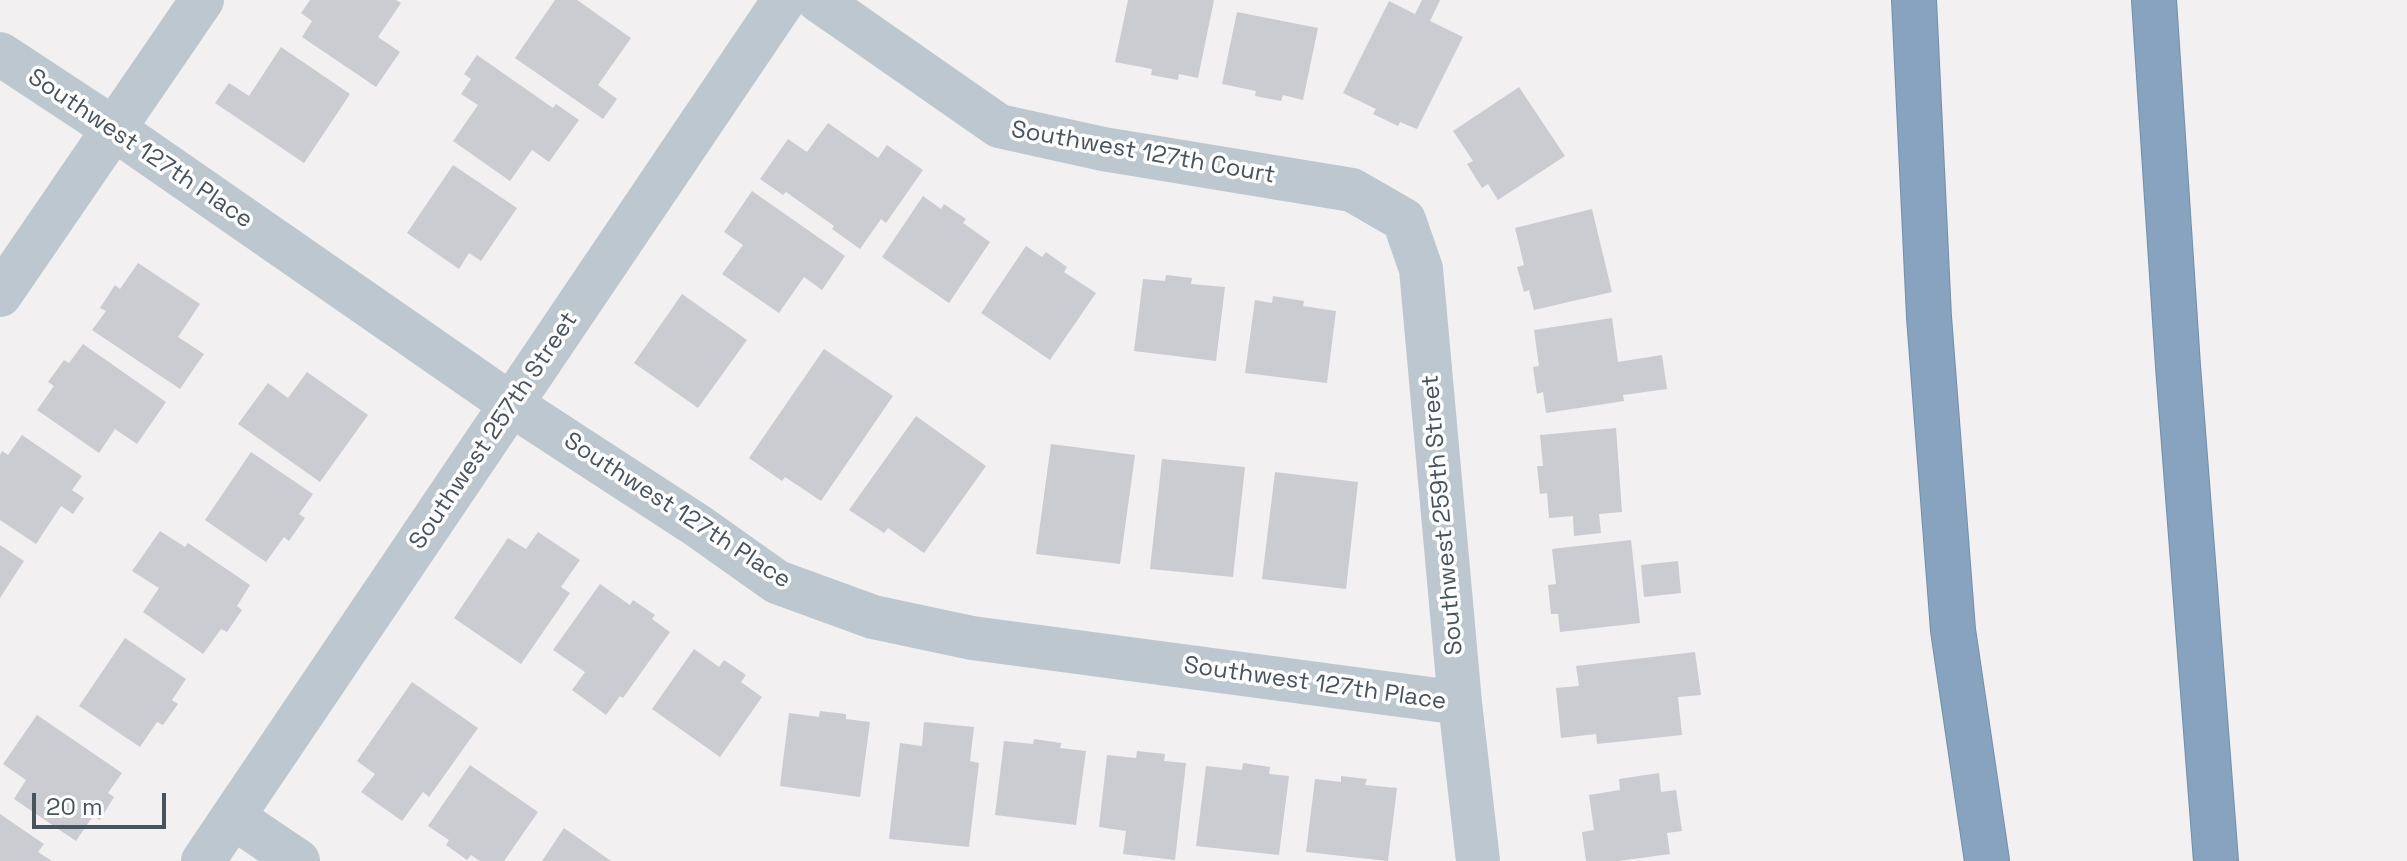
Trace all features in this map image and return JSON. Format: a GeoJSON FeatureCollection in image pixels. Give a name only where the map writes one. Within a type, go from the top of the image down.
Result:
{"type":"FeatureCollection","features":[{"type":"Feature","properties":{"kind":"highway"},"geometry":{"type":"LineString","coordinates":[[1914,0],[1929,317],[1953,630],[1987,861]]}},
{"type":"Feature","properties":{"kind":"highway"},"geometry":{"type":"LineString","coordinates":[[2154,0],[2179,381],[2216,861]]}},
{"type":"Feature","properties":{"kind":"street"},"geometry":{"type":"LineString","coordinates":[[0,295],[202,0]]}},
{"type":"Feature","properties":{"kind":"street","name":"Southwest 257th Street"},"geometry":{"type":"LineString","coordinates":[[203,861],[784,0]]}},
{"type":"Feature","properties":{"kind":"street","name":"Southwest 127th Court"},"geometry":{"type":"LineString","coordinates":[[818,0],[999,126],[1103,149],[1352,190],[1404,220]]}},
{"type":"Feature","properties":{"kind":"street","name":"Southwest 127th Place"},"geometry":{"type":"LineString","coordinates":[[0,54],[114,129],[512,405],[698,526],[777,582],[873,617],[972,638],[1460,703]]}},
{"type":"Feature","properties":{"kind":"street","name":"Southwest 259th Street"},"geometry":{"type":"LineString","coordinates":[[1404,220],[1421,269],[1460,703],[1478,861]]}},
{"type":"Feature","properties":{"kind":"street"},"geometry":{"type":"LineString","coordinates":[[233,817],[298,861]]}},
{"type":"Feature","properties":{"kind":"building"},"geometry":{"type":"Polygon","coordinates":[[[310,0],[396,0],[401,3],[378,37],[400,52],[376,87],[302,37],[312,21],[301,13],[310,0]]]}},
{"type":"Feature","properties":{"kind":"building"},"geometry":{"type":"Polygon","coordinates":[[[555,0],[577,0],[631,38],[598,85],[617,99],[603,119],[515,58],[555,0]]]}},
{"type":"Feature","properties":{"kind":"building"},"geometry":{"type":"Polygon","coordinates":[[[1128,0],[1214,0],[1198,78],[1179,74],[1178,80],[1151,75],[1152,69],[1115,62],[1128,0]]]}},
{"type":"Feature","properties":{"kind":"building"},"geometry":{"type":"Polygon","coordinates":[[[1422,0],[1440,0],[1430,21],[1463,37],[1417,129],[1400,122],[1398,126],[1373,114],[1376,109],[1343,93],[1389,1],[1415,14],[1422,0]]]}},
{"type":"Feature","properties":{"kind":"building"},"geometry":{"type":"Polygon","coordinates":[[[1237,12],[1318,28],[1303,100],[1283,95],[1281,101],[1255,96],[1256,91],[1222,84],[1237,12]]]}},
{"type":"Feature","properties":{"kind":"building"},"geometry":{"type":"Polygon","coordinates":[[[281,47],[350,94],[304,163],[215,103],[229,83],[249,96],[281,47]]]}},
{"type":"Feature","properties":{"kind":"building"},"geometry":{"type":"Polygon","coordinates":[[[477,55],[553,108],[556,104],[579,120],[549,162],[532,150],[510,181],[453,141],[478,105],[461,94],[471,79],[464,74],[477,55]]]}},
{"type":"Feature","properties":{"kind":"building"},"geometry":{"type":"Polygon","coordinates":[[[1519,87],[1565,156],[1498,200],[1488,184],[1482,188],[1467,164],[1473,161],[1453,131],[1519,87]]]}},
{"type":"Feature","properties":{"kind":"building"},"geometry":{"type":"Polygon","coordinates":[[[828,123],[878,158],[887,145],[923,170],[886,223],[881,219],[860,249],[786,192],[783,195],[760,179],[788,139],[807,152],[828,123]]]}},
{"type":"Feature","properties":{"kind":"building"},"geometry":{"type":"Polygon","coordinates":[[[453,165],[517,208],[481,261],[469,253],[459,269],[407,233],[453,165]]]}},
{"type":"Feature","properties":{"kind":"building"},"geometry":{"type":"Polygon","coordinates":[[[752,191],[845,256],[822,290],[804,277],[779,313],[722,274],[743,245],[724,232],[752,191]]]}},
{"type":"Feature","properties":{"kind":"building"},"geometry":{"type":"Polygon","coordinates":[[[923,196],[941,209],[944,204],[966,219],[963,223],[990,242],[949,303],[882,257],[923,196]]]}},
{"type":"Feature","properties":{"kind":"building"},"geometry":{"type":"Polygon","coordinates":[[[1592,209],[1612,292],[1534,310],[1529,290],[1524,292],[1517,267],[1524,265],[1515,228],[1592,209]]]}},
{"type":"Feature","properties":{"kind":"building"},"geometry":{"type":"Polygon","coordinates":[[[1026,246],[1042,257],[1046,252],[1067,267],[1064,272],[1096,293],[1050,360],[981,313],[1026,246]]]}},
{"type":"Feature","properties":{"kind":"building"},"geometry":{"type":"Polygon","coordinates":[[[138,263],[200,304],[178,337],[204,354],[180,389],[92,330],[106,311],[100,308],[115,285],[120,289],[138,263]]]}},
{"type":"Feature","properties":{"kind":"building"},"geometry":{"type":"Polygon","coordinates":[[[1166,275],[1192,278],[1191,284],[1225,287],[1216,361],[1134,351],[1143,279],[1165,281],[1166,275]]]}},
{"type":"Feature","properties":{"kind":"building"},"geometry":{"type":"Polygon","coordinates":[[[682,294],[747,340],[698,408],[634,363],[682,294]]]}},
{"type":"Feature","properties":{"kind":"building"},"geometry":{"type":"Polygon","coordinates":[[[1273,296],[1304,301],[1303,306],[1336,311],[1327,383],[1245,373],[1255,300],[1272,303],[1273,296]]]}},
{"type":"Feature","properties":{"kind":"building"},"geometry":{"type":"Polygon","coordinates":[[[1612,318],[1618,362],[1662,355],[1667,389],[1623,395],[1624,401],[1546,413],[1543,392],[1537,394],[1533,367],[1539,366],[1534,330],[1612,318]]]}},
{"type":"Feature","properties":{"kind":"building"},"geometry":{"type":"Polygon","coordinates":[[[83,344],[166,402],[137,444],[115,429],[99,453],[37,410],[54,386],[48,382],[64,360],[69,363],[83,344]]]}},
{"type":"Feature","properties":{"kind":"building"},"geometry":{"type":"Polygon","coordinates":[[[824,349],[893,396],[821,501],[785,477],[782,481],[749,458],[824,349]]]}},
{"type":"Feature","properties":{"kind":"building"},"geometry":{"type":"Polygon","coordinates":[[[307,372],[368,415],[320,482],[238,424],[268,383],[288,398],[307,372]]]}},
{"type":"Feature","properties":{"kind":"building"},"geometry":{"type":"Polygon","coordinates":[[[916,416],[986,466],[924,553],[888,528],[884,533],[849,510],[916,416]]]}},
{"type":"Feature","properties":{"kind":"building"},"geometry":{"type":"Polygon","coordinates":[[[1616,428],[1622,512],[1599,514],[1601,533],[1574,536],[1573,516],[1549,518],[1547,493],[1540,494],[1537,466],[1543,466],[1540,435],[1616,428]]]}},
{"type":"Feature","properties":{"kind":"building"},"geometry":{"type":"Polygon","coordinates":[[[22,435],[82,476],[72,490],[84,498],[73,514],[61,506],[36,544],[0,520],[0,455],[2,451],[8,455],[22,435]]]}},
{"type":"Feature","properties":{"kind":"building"},"geometry":{"type":"Polygon","coordinates":[[[1051,444],[1135,455],[1120,564],[1036,554],[1051,444]]]}},
{"type":"Feature","properties":{"kind":"building"},"geometry":{"type":"Polygon","coordinates":[[[251,452],[313,494],[299,514],[305,518],[289,541],[284,537],[266,562],[205,520],[251,452]]]}},
{"type":"Feature","properties":{"kind":"building"},"geometry":{"type":"Polygon","coordinates":[[[1162,459],[1245,467],[1233,577],[1150,569],[1162,459]]]}},
{"type":"Feature","properties":{"kind":"building"},"geometry":{"type":"Polygon","coordinates":[[[1275,472],[1358,482],[1346,589],[1262,579],[1275,472]]]}},
{"type":"Feature","properties":{"kind":"building"},"geometry":{"type":"Polygon","coordinates":[[[160,531],[185,547],[188,543],[250,585],[237,606],[242,610],[227,632],[221,629],[203,654],[143,612],[159,588],[132,571],[160,531]]]}},
{"type":"Feature","properties":{"kind":"building"},"geometry":{"type":"Polygon","coordinates":[[[538,532],[580,560],[561,587],[570,593],[521,664],[454,618],[508,538],[526,549],[538,532]]]}},
{"type":"Feature","properties":{"kind":"building"},"geometry":{"type":"Polygon","coordinates":[[[1631,540],[1640,623],[1560,632],[1558,614],[1551,614],[1548,585],[1556,584],[1552,549],[1631,540]]]}},
{"type":"Feature","properties":{"kind":"building"},"geometry":{"type":"Polygon","coordinates":[[[0,545],[24,561],[0,598],[0,545]]]}},
{"type":"Feature","properties":{"kind":"building"},"geometry":{"type":"Polygon","coordinates":[[[1678,561],[1681,593],[1644,597],[1641,565],[1678,561]]]}},
{"type":"Feature","properties":{"kind":"building"},"geometry":{"type":"Polygon","coordinates":[[[600,584],[630,605],[633,600],[655,615],[652,619],[670,632],[623,698],[620,696],[606,715],[572,690],[585,672],[553,650],[600,584]]]}},
{"type":"Feature","properties":{"kind":"building"},"geometry":{"type":"Polygon","coordinates":[[[125,638],[186,679],[172,700],[178,704],[163,725],[157,722],[140,747],[79,706],[125,638]]]}},
{"type":"Feature","properties":{"kind":"building"},"geometry":{"type":"Polygon","coordinates":[[[694,649],[719,667],[724,660],[746,675],[741,682],[762,697],[720,757],[652,709],[694,649]]]}},
{"type":"Feature","properties":{"kind":"building"},"geometry":{"type":"Polygon","coordinates":[[[1695,652],[1701,695],[1678,697],[1682,735],[1597,744],[1596,734],[1561,738],[1556,688],[1579,686],[1576,666],[1695,652]]]}},
{"type":"Feature","properties":{"kind":"building"},"geometry":{"type":"Polygon","coordinates":[[[412,682],[478,728],[429,797],[423,792],[402,821],[361,792],[375,774],[357,761],[412,682]]]}},
{"type":"Feature","properties":{"kind":"building"},"geometry":{"type":"Polygon","coordinates":[[[820,711],[846,714],[846,719],[870,722],[860,797],[780,786],[789,713],[819,717],[820,711]]]}},
{"type":"Feature","properties":{"kind":"building"},"geometry":{"type":"Polygon","coordinates":[[[37,715],[122,773],[108,793],[114,797],[100,820],[93,816],[76,841],[14,799],[26,780],[3,764],[37,715]]]}},
{"type":"Feature","properties":{"kind":"building"},"geometry":{"type":"Polygon","coordinates":[[[924,722],[974,727],[970,761],[979,763],[969,847],[889,839],[900,743],[922,746],[924,722]]]}},
{"type":"Feature","properties":{"kind":"building"},"geometry":{"type":"Polygon","coordinates":[[[1034,739],[1061,743],[1060,748],[1086,751],[1076,825],[995,815],[1004,741],[1033,744],[1034,739]]]}},
{"type":"Feature","properties":{"kind":"building"},"geometry":{"type":"Polygon","coordinates":[[[1137,751],[1165,754],[1164,761],[1186,763],[1175,860],[1123,854],[1126,831],[1099,827],[1107,755],[1136,758],[1137,751]]]}},
{"type":"Feature","properties":{"kind":"building"},"geometry":{"type":"Polygon","coordinates":[[[1243,763],[1270,767],[1269,774],[1289,776],[1279,855],[1196,846],[1206,766],[1242,770],[1243,763]]]}},
{"type":"Feature","properties":{"kind":"building"},"geometry":{"type":"Polygon","coordinates":[[[470,765],[538,812],[504,861],[480,861],[471,855],[467,860],[446,845],[449,840],[428,826],[470,765]]]}},
{"type":"Feature","properties":{"kind":"building"},"geometry":{"type":"Polygon","coordinates":[[[1659,773],[1661,792],[1676,790],[1682,831],[1667,833],[1670,854],[1618,861],[1586,861],[1582,832],[1594,830],[1589,795],[1620,790],[1619,779],[1659,773]]]}},
{"type":"Feature","properties":{"kind":"building"},"geometry":{"type":"Polygon","coordinates":[[[1341,776],[1367,779],[1365,785],[1397,788],[1388,861],[1306,852],[1315,779],[1341,782],[1341,776]]]}},
{"type":"Feature","properties":{"kind":"building"},"geometry":{"type":"Polygon","coordinates":[[[0,814],[44,844],[38,852],[52,861],[0,861],[0,814]]]}},
{"type":"Feature","properties":{"kind":"building"},"geometry":{"type":"Polygon","coordinates":[[[564,828],[611,861],[542,861],[564,828]]]}}]}
